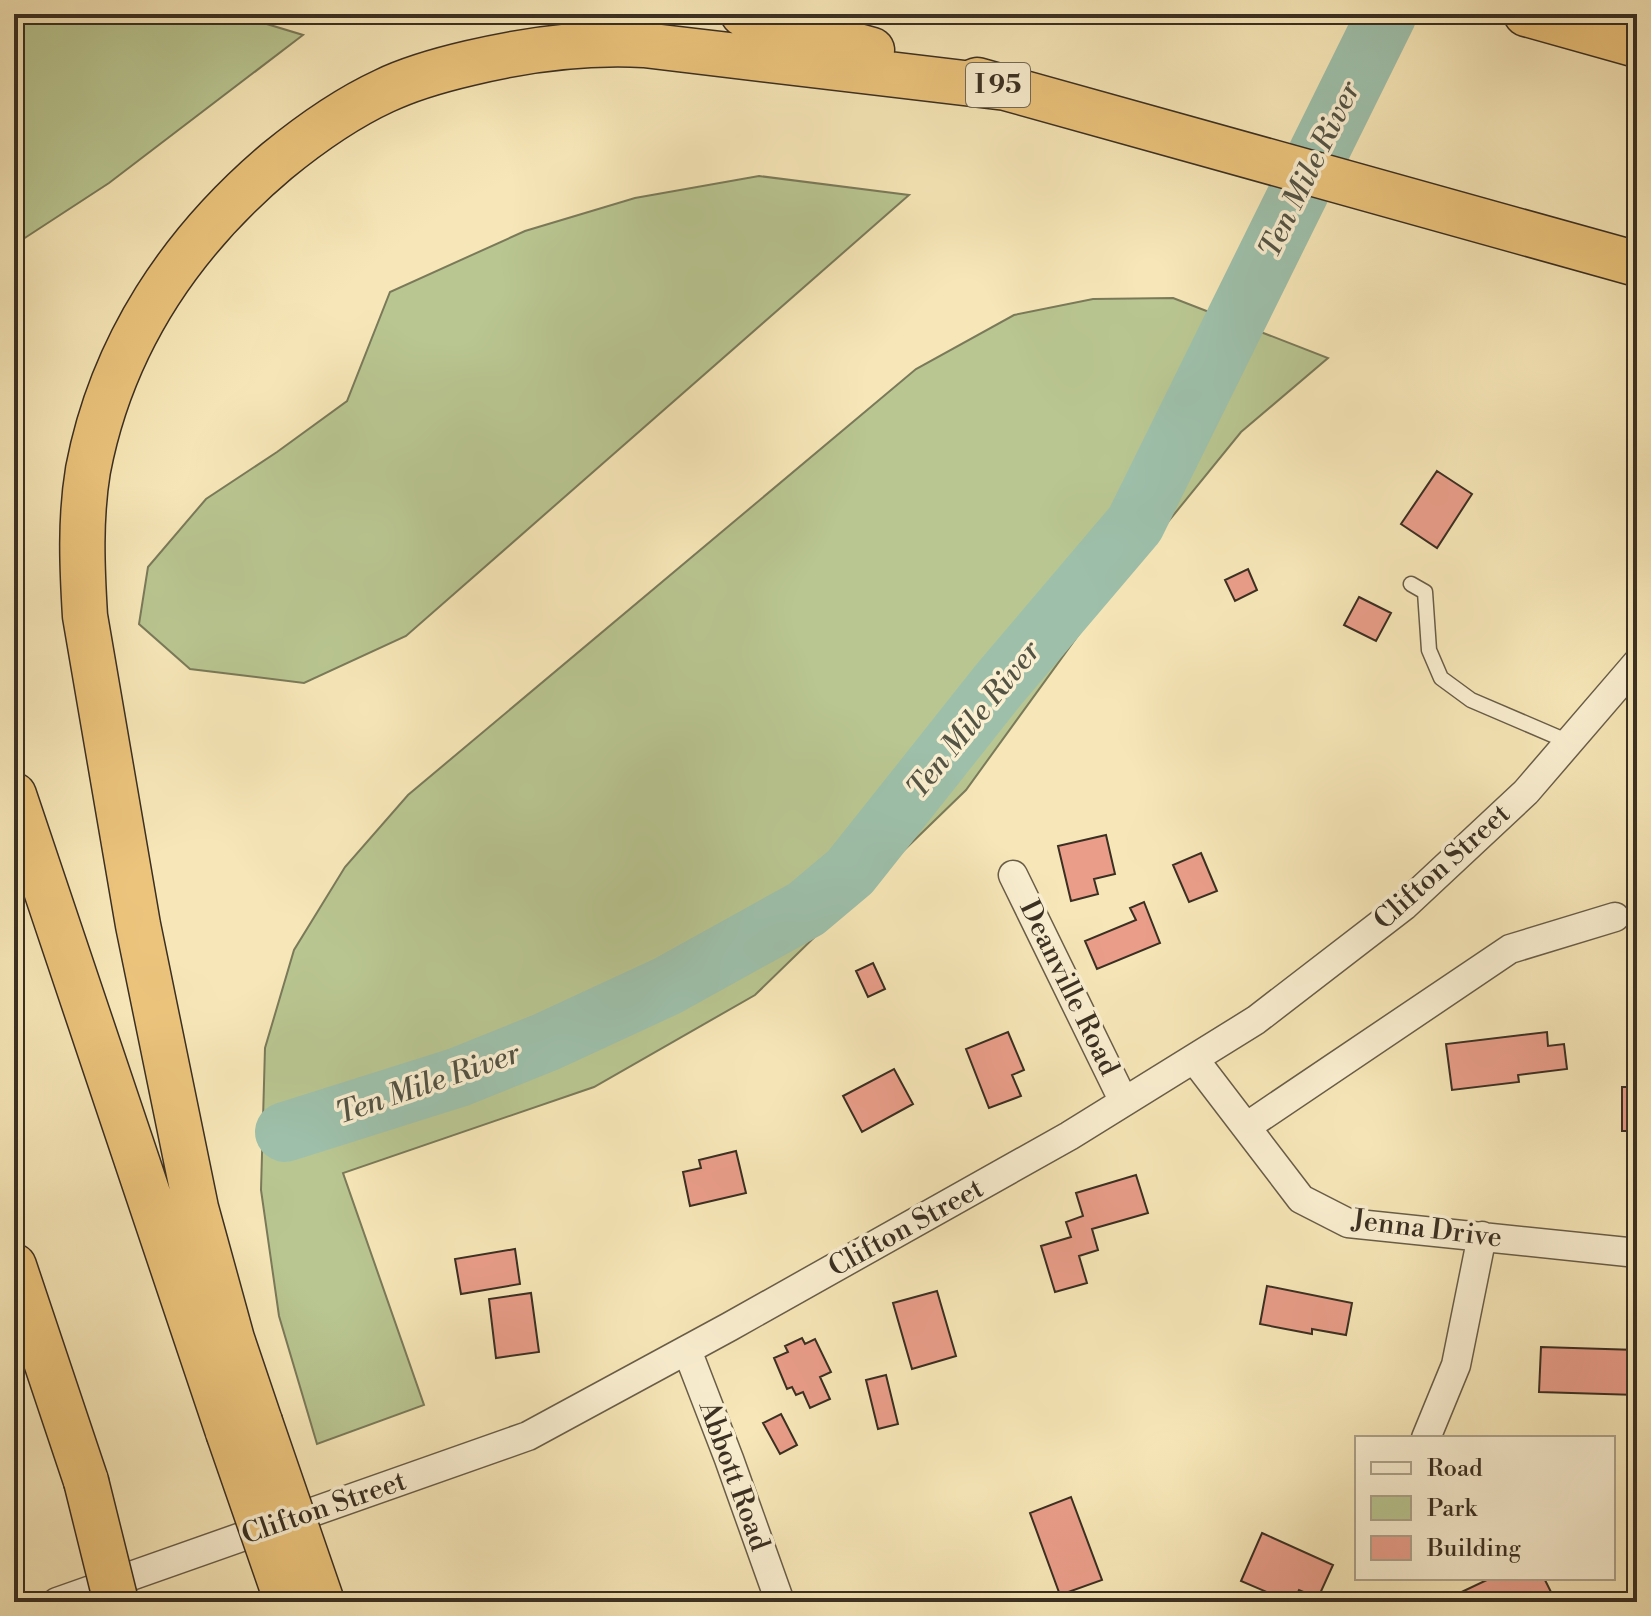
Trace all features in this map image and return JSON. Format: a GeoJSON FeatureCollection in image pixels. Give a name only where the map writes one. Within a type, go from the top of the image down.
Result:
{"type":"FeatureCollection","features":[{"type":"Feature","properties":{"kind":"highway","name":"I 95"},"geometry":{"type":"LineString","coordinates":[[743,14],[1637,264]]}},
{"type":"Feature","properties":{"kind":"highway"},"geometry":{"type":"LineString","coordinates":[[1526,14],[1637,45]]}},
{"type":"Feature","properties":{"kind":"highway"},"geometry":{"type":"LineString","coordinates":[[287,1602],[244,1427],[232,1339],[196,1208],[133,897],[85,616],[82,535],[88,471],[115,380],[135,334],[187,251],[218,215],[254,181],[337,117],[384,91],[429,73],[529,50],[611,43],[1006,88]]}},
{"type":"Feature","properties":{"kind":"highway"},"geometry":{"type":"LineString","coordinates":[[14,795],[244,1427],[322,1602]]}},
{"type":"Feature","properties":{"kind":"highway"},"geometry":{"type":"LineString","coordinates":[[14,1266],[104,1602]]}},
{"type":"Feature","properties":{"kind":"highway"},"geometry":{"type":"LineString","coordinates":[[14,1364],[72,1486],[116,1602]]}},
{"type":"Feature","properties":{"kind":"street","name":"Clifton Street"},"geometry":{"type":"LineString","coordinates":[[57,1602],[528,1436],[1069,1136],[1256,1020],[1404,906],[1526,792],[1637,663]]}},
{"type":"Feature","properties":{"kind":"street","name":"Deanville Road"},"geometry":{"type":"LineString","coordinates":[[1013,875],[1124,1102]]}},
{"type":"Feature","properties":{"kind":"street"},"geometry":{"type":"LineString","coordinates":[[1246,1127],[1510,949],[1615,917]]}},
{"type":"Feature","properties":{"kind":"street","name":"Jenna Drive"},"geometry":{"type":"LineString","coordinates":[[1194,1059],[1301,1199],[1348,1223],[1637,1253]]}},
{"type":"Feature","properties":{"kind":"street"},"geometry":{"type":"LineString","coordinates":[[1427,1436],[1456,1365],[1482,1236]]}},
{"type":"Feature","properties":{"kind":"street","name":"Abbott Road"},"geometry":{"type":"LineString","coordinates":[[687,1350],[780,1602]]}},
{"type":"Feature","properties":{"kind":"lane"},"geometry":{"type":"LineString","coordinates":[[1411,584],[1425,592],[1429,650],[1441,678],[1471,700],[1569,742]]}},
{"type":"Feature","properties":{"kind":"green space"},"geometry":{"type":"Polygon","coordinates":[[[14,14],[234,14],[303,35],[109,183],[14,245],[14,14]]]}},
{"type":"Feature","properties":{"kind":"green space"},"geometry":{"type":"Polygon","coordinates":[[[759,176],[909,195],[406,636],[304,683],[190,669],[139,624],[148,567],[206,499],[347,401],[390,292],[525,231],[635,198],[759,176]]]}},
{"type":"Feature","properties":{"kind":"green space"},"geometry":{"type":"Polygon","coordinates":[[[1173,298],[1328,358],[1241,432],[1098,608],[966,790],[755,995],[594,1087],[343,1173],[424,1405],[317,1444],[279,1316],[261,1190],[265,1048],[294,950],[345,867],[408,795],[916,369],[1014,315],[1093,299],[1173,298]]]}},
{"type":"Feature","properties":{"kind":"building"},"geometry":{"type":"Polygon","coordinates":[[[1437,471],[1472,494],[1437,548],[1401,524],[1437,471]]]}},
{"type":"Feature","properties":{"kind":"building"},"geometry":{"type":"Polygon","coordinates":[[[1248,569],[1257,590],[1235,601],[1225,580],[1248,569]]]}},
{"type":"Feature","properties":{"kind":"building"},"geometry":{"type":"Polygon","coordinates":[[[1359,597],[1391,613],[1376,641],[1344,625],[1359,597]]]}},
{"type":"Feature","properties":{"kind":"building"},"geometry":{"type":"Polygon","coordinates":[[[1106,835],[1115,874],[1094,879],[1098,894],[1071,901],[1058,846],[1106,835]]]}},
{"type":"Feature","properties":{"kind":"building"},"geometry":{"type":"Polygon","coordinates":[[[1201,853],[1217,891],[1189,902],[1173,865],[1201,853]]]}},
{"type":"Feature","properties":{"kind":"building"},"geometry":{"type":"Polygon","coordinates":[[[1144,902],[1160,943],[1097,969],[1085,941],[1136,920],[1130,908],[1144,902]]]}},
{"type":"Feature","properties":{"kind":"building"},"geometry":{"type":"Polygon","coordinates":[[[873,963],[885,989],[868,997],[856,971],[873,963]]]}},
{"type":"Feature","properties":{"kind":"building"},"geometry":{"type":"Polygon","coordinates":[[[1008,1032],[1024,1070],[1012,1075],[1021,1096],[989,1108],[966,1049],[1008,1032]]]}},
{"type":"Feature","properties":{"kind":"building"},"geometry":{"type":"Polygon","coordinates":[[[1547,1032],[1548,1046],[1564,1044],[1567,1069],[1518,1075],[1519,1082],[1452,1090],[1446,1044],[1547,1032]]]}},
{"type":"Feature","properties":{"kind":"building"},"geometry":{"type":"Polygon","coordinates":[[[894,1069],[913,1104],[862,1132],[843,1096],[894,1069]]]}},
{"type":"Feature","properties":{"kind":"building"},"geometry":{"type":"Polygon","coordinates":[[[1622,1087],[1637,1087],[1637,1131],[1622,1131],[1622,1087]]]}},
{"type":"Feature","properties":{"kind":"building"},"geometry":{"type":"Polygon","coordinates":[[[736,1151],[746,1193],[690,1206],[683,1172],[701,1168],[699,1160],[736,1151]]]}},
{"type":"Feature","properties":{"kind":"building"},"geometry":{"type":"Polygon","coordinates":[[[1136,1175],[1148,1213],[1092,1229],[1098,1250],[1079,1256],[1087,1283],[1055,1292],[1041,1246],[1071,1237],[1066,1222],[1083,1216],[1076,1193],[1136,1175]]]}},
{"type":"Feature","properties":{"kind":"building"},"geometry":{"type":"Polygon","coordinates":[[[515,1249],[520,1284],[461,1294],[455,1259],[515,1249]]]}},
{"type":"Feature","properties":{"kind":"building"},"geometry":{"type":"Polygon","coordinates":[[[1267,1286],[1352,1303],[1346,1335],[1312,1329],[1312,1334],[1260,1324],[1267,1286]]]}},
{"type":"Feature","properties":{"kind":"building"},"geometry":{"type":"Polygon","coordinates":[[[937,1291],[956,1356],[912,1369],[893,1303],[937,1291]]]}},
{"type":"Feature","properties":{"kind":"building"},"geometry":{"type":"Polygon","coordinates":[[[531,1293],[539,1352],[496,1358],[489,1299],[531,1293]]]}},
{"type":"Feature","properties":{"kind":"building"},"geometry":{"type":"Polygon","coordinates":[[[802,1338],[805,1344],[815,1339],[831,1372],[820,1377],[830,1399],[810,1408],[803,1392],[796,1395],[792,1387],[787,1389],[774,1358],[788,1352],[785,1346],[802,1338]]]}},
{"type":"Feature","properties":{"kind":"building"},"geometry":{"type":"Polygon","coordinates":[[[1541,1347],[1637,1350],[1637,1395],[1539,1392],[1541,1347]]]}},
{"type":"Feature","properties":{"kind":"building"},"geometry":{"type":"Polygon","coordinates":[[[886,1375],[898,1424],[878,1429],[866,1380],[886,1375]]]}},
{"type":"Feature","properties":{"kind":"building"},"geometry":{"type":"Polygon","coordinates":[[[781,1414],[797,1445],[780,1454],[763,1423],[781,1414]]]}},
{"type":"Feature","properties":{"kind":"building"},"geometry":{"type":"Polygon","coordinates":[[[1071,1497],[1102,1580],[1060,1595],[1030,1513],[1071,1497]]]}},
{"type":"Feature","properties":{"kind":"building"},"geometry":{"type":"Polygon","coordinates":[[[1262,1533],[1333,1565],[1318,1598],[1299,1590],[1294,1602],[1290,1602],[1241,1581],[1262,1533]]]}},
{"type":"Feature","properties":{"kind":"building"},"geometry":{"type":"Polygon","coordinates":[[[1487,1580],[1545,1580],[1553,1596],[1542,1602],[1456,1602],[1453,1596],[1487,1580]]]}},
{"type":"Feature","properties":{"kind":"waterway","name":"Ten Mile River"},"geometry":{"type":"LineString","coordinates":[[285,1132],[459,1077],[546,1042],[667,986],[806,909],[850,872],[1000,683],[1135,524],[1387,14]]}}]}
